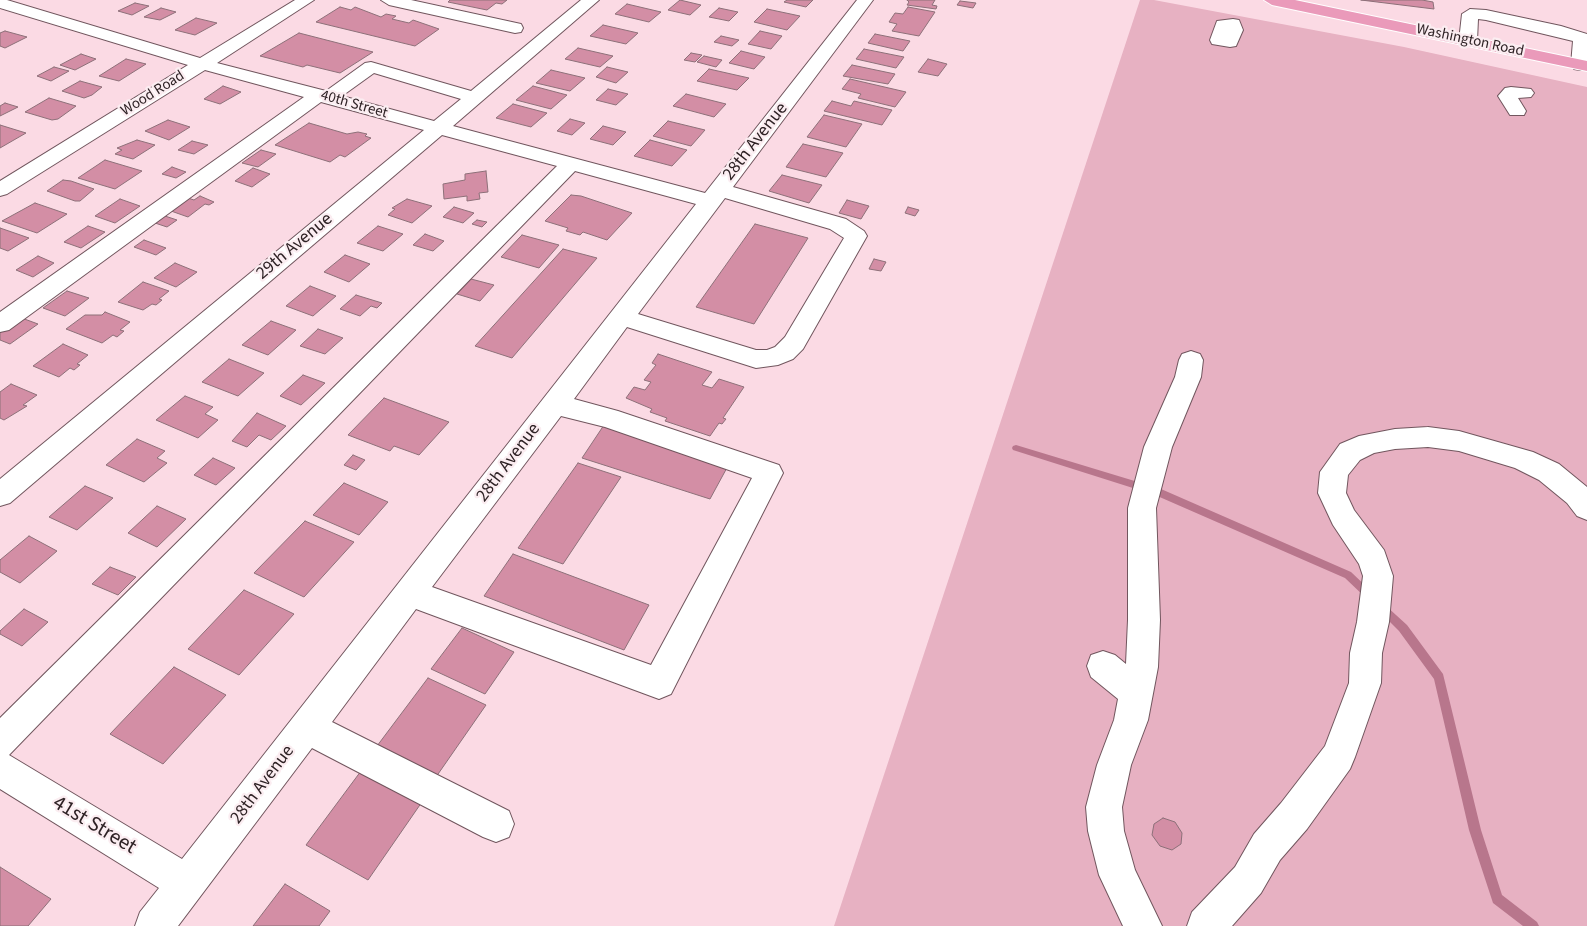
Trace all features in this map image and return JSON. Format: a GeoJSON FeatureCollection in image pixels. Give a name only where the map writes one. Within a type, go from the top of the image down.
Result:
{"type":"FeatureCollection","features":[{"type":"Feature","properties":{"kind":"main road","name":"Washington Road"},"geometry":{"type":"LineString","coordinates":[[1266,1],[1352,16],[1584,65]]}},
{"type":"Feature","properties":{"kind":"street","name":"Wood Road"},"geometry":{"type":"LineString","coordinates":[[0,190],[306,0]]}},
{"type":"Feature","properties":{"kind":"street"},"geometry":{"type":"LineString","coordinates":[[389,0],[515,28]]}},
{"type":"Feature","properties":{"kind":"street","name":"29th Avenue"},"geometry":{"type":"LineString","coordinates":[[0,495],[591,0]]}},
{"type":"Feature","properties":{"kind":"street","name":"28th Avenue"},"geometry":{"type":"LineString","coordinates":[[154,926],[864,0]]}},
{"type":"Feature","properties":{"kind":"street","name":"40th Street"},"geometry":{"type":"LineString","coordinates":[[9,5],[202,64],[570,165],[838,224],[856,236],[794,343],[784,353],[769,359],[756,359],[621,318]]}},
{"type":"Feature","properties":{"kind":"street"},"geometry":{"type":"LineString","coordinates":[[1468,41],[1470,14],[1486,15],[1561,30],[1585,39],[1584,65]]}},
{"type":"Feature","properties":{"kind":"street"},"geometry":{"type":"LineString","coordinates":[[0,324],[324,97],[371,67],[473,97]]}},
{"type":"Feature","properties":{"kind":"street"},"geometry":{"type":"LineString","coordinates":[[1517,111],[1507,96],[1511,92],[1525,93]]}},
{"type":"Feature","properties":{"kind":"street"},"geometry":{"type":"LineString","coordinates":[[0,742],[570,165]]}},
{"type":"Feature","properties":{"kind":"street"},"geometry":{"type":"LineString","coordinates":[[1143,926],[1118,875],[1106,831],[1104,807],[1114,765],[1131,720],[1142,667],[1144,620],[1142,508],[1158,447],[1188,377],[1191,360]]}},
{"type":"Feature","properties":{"kind":"street"},"geometry":{"type":"LineString","coordinates":[[410,592],[659,683],[769,473],[609,418],[554,404]]}},
{"type":"Feature","properties":{"kind":"street"},"geometry":{"type":"LineString","coordinates":[[1206,926],[1248,880],[1266,847],[1294,816],[1338,758],[1365,683],[1366,653],[1373,622],[1378,576],[1373,560],[1343,517],[1332,493],[1334,472],[1350,452],[1369,443],[1428,437],[1459,441],[1523,460],[1549,472],[1577,495],[1587,508]]}},
{"type":"Feature","properties":{"kind":"street"},"geometry":{"type":"LineString","coordinates":[[1103,666],[1136,693]]}},
{"type":"Feature","properties":{"kind":"street"},"geometry":{"type":"LineString","coordinates":[[308,727],[496,824]]}},
{"type":"Feature","properties":{"kind":"street","name":"41st Street"},"geometry":{"type":"LineString","coordinates":[[0,769],[188,884]]}},
{"type":"Feature","properties":{"kind":"shaded area"},"geometry":{"type":"Polygon","coordinates":[[[1140,0],[1154,0],[1404,47],[1587,87],[1587,926],[834,926],[1140,0]]]}},
{"type":"Feature","properties":{"kind":"building"},"geometry":{"type":"Polygon","coordinates":[[[450,0],[507,0],[502,4],[496,3],[487,10],[448,2],[450,0]]]}},
{"type":"Feature","properties":{"kind":"building"},"geometry":{"type":"Polygon","coordinates":[[[680,0],[701,5],[690,15],[668,10],[680,0]]]}},
{"type":"Feature","properties":{"kind":"building"},"geometry":{"type":"Polygon","coordinates":[[[787,0],[813,0],[806,7],[784,2],[787,0]]]}},
{"type":"Feature","properties":{"kind":"building"},"geometry":{"type":"Polygon","coordinates":[[[907,0],[935,0],[932,5],[937,6],[936,9],[907,5],[909,2],[907,0]]]}},
{"type":"Feature","properties":{"kind":"building"},"geometry":{"type":"Polygon","coordinates":[[[1361,0],[1422,0],[1433,2],[1434,9],[1361,0]]]}},
{"type":"Feature","properties":{"kind":"building"},"geometry":{"type":"Polygon","coordinates":[[[960,1],[976,3],[973,8],[957,5],[960,1]]]}},
{"type":"Feature","properties":{"kind":"building"},"geometry":{"type":"Polygon","coordinates":[[[135,3],[149,6],[132,15],[118,11],[135,3]]]}},
{"type":"Feature","properties":{"kind":"building"},"geometry":{"type":"Polygon","coordinates":[[[627,4],[661,12],[649,22],[615,14],[627,4]]]}},
{"type":"Feature","properties":{"kind":"building"},"geometry":{"type":"Polygon","coordinates":[[[340,7],[351,10],[355,7],[381,17],[386,14],[396,16],[392,19],[409,23],[413,20],[439,29],[415,46],[316,22],[340,7]]]}},
{"type":"Feature","properties":{"kind":"building"},"geometry":{"type":"Polygon","coordinates":[[[908,7],[935,12],[919,36],[892,31],[897,24],[889,22],[895,13],[903,14],[908,7]]]}},
{"type":"Feature","properties":{"kind":"building"},"geometry":{"type":"Polygon","coordinates":[[[161,8],[176,12],[160,20],[144,17],[161,8]]]}},
{"type":"Feature","properties":{"kind":"building"},"geometry":{"type":"Polygon","coordinates":[[[719,8],[738,12],[729,21],[709,17],[719,8]]]}},
{"type":"Feature","properties":{"kind":"building"},"geometry":{"type":"Polygon","coordinates":[[[767,9],[800,16],[787,30],[754,22],[767,9]]]}},
{"type":"Feature","properties":{"kind":"building"},"geometry":{"type":"Polygon","coordinates":[[[196,18],[217,23],[195,35],[175,30],[196,18]]]}},
{"type":"Feature","properties":{"kind":"building"},"geometry":{"type":"Polygon","coordinates":[[[603,25],[638,33],[626,44],[590,36],[603,25]]]}},
{"type":"Feature","properties":{"kind":"building"},"geometry":{"type":"Polygon","coordinates":[[[5,31],[27,37],[5,48],[0,46],[0,33],[5,31]]]}},
{"type":"Feature","properties":{"kind":"building"},"geometry":{"type":"Polygon","coordinates":[[[760,31],[782,36],[771,49],[748,44],[760,31]]]}},
{"type":"Feature","properties":{"kind":"building"},"geometry":{"type":"Polygon","coordinates":[[[299,33],[373,52],[340,73],[307,65],[303,67],[260,56],[299,33]]]}},
{"type":"Feature","properties":{"kind":"building"},"geometry":{"type":"Polygon","coordinates":[[[875,34],[910,41],[903,51],[868,43],[875,34]]]}},
{"type":"Feature","properties":{"kind":"building"},"geometry":{"type":"Polygon","coordinates":[[[721,36],[739,40],[732,46],[714,42],[721,36]]]}},
{"type":"Feature","properties":{"kind":"building"},"geometry":{"type":"Polygon","coordinates":[[[578,48],[613,56],[600,67],[565,59],[578,48]]]}},
{"type":"Feature","properties":{"kind":"building"},"geometry":{"type":"Polygon","coordinates":[[[864,49],[904,57],[896,68],[856,59],[864,49]]]}},
{"type":"Feature","properties":{"kind":"building"},"geometry":{"type":"Polygon","coordinates":[[[741,51],[765,57],[754,69],[729,63],[741,51]]]}},
{"type":"Feature","properties":{"kind":"building"},"geometry":{"type":"Polygon","coordinates":[[[691,53],[702,55],[695,62],[684,60],[691,53]]]}},
{"type":"Feature","properties":{"kind":"building"},"geometry":{"type":"Polygon","coordinates":[[[81,54],[96,59],[75,70],[60,65],[81,54]]]}},
{"type":"Feature","properties":{"kind":"building"},"geometry":{"type":"Polygon","coordinates":[[[704,56],[722,60],[716,67],[697,62],[704,56]]]}},
{"type":"Feature","properties":{"kind":"building"},"geometry":{"type":"Polygon","coordinates":[[[126,59],[146,64],[119,81],[99,76],[126,59]]]}},
{"type":"Feature","properties":{"kind":"building"},"geometry":{"type":"Polygon","coordinates":[[[928,59],[947,64],[938,76],[918,72],[928,59]]]}},
{"type":"Feature","properties":{"kind":"building"},"geometry":{"type":"Polygon","coordinates":[[[852,65],[895,74],[888,84],[843,76],[852,65]]]}},
{"type":"Feature","properties":{"kind":"building"},"geometry":{"type":"Polygon","coordinates":[[[54,67],[69,71],[51,81],[37,76],[54,67]]]}},
{"type":"Feature","properties":{"kind":"building"},"geometry":{"type":"Polygon","coordinates":[[[607,67],[628,72],[616,83],[596,77],[607,67]]]}},
{"type":"Feature","properties":{"kind":"building"},"geometry":{"type":"Polygon","coordinates":[[[709,69],[749,78],[737,90],[697,81],[709,69]]]}},
{"type":"Feature","properties":{"kind":"building"},"geometry":{"type":"Polygon","coordinates":[[[551,70],[585,78],[570,91],[536,83],[551,70]]]}},
{"type":"Feature","properties":{"kind":"building"},"geometry":{"type":"Polygon","coordinates":[[[850,79],[906,92],[895,107],[858,98],[861,94],[842,89],[850,79]]]}},
{"type":"Feature","properties":{"kind":"building"},"geometry":{"type":"Polygon","coordinates":[[[80,81],[102,87],[92,95],[84,98],[62,91],[80,81]]]}},
{"type":"Feature","properties":{"kind":"building"},"geometry":{"type":"Polygon","coordinates":[[[223,86],[241,92],[220,104],[204,99],[223,86]]]}},
{"type":"Feature","properties":{"kind":"building"},"geometry":{"type":"Polygon","coordinates":[[[533,86],[567,95],[551,109],[516,100],[533,86]]]}},
{"type":"Feature","properties":{"kind":"building"},"geometry":{"type":"Polygon","coordinates":[[[608,89],[628,94],[616,105],[596,100],[608,89]]]}},
{"type":"Feature","properties":{"kind":"building"},"geometry":{"type":"Polygon","coordinates":[[[686,94],[726,104],[714,117],[673,106],[686,94]]]}},
{"type":"Feature","properties":{"kind":"building"},"geometry":{"type":"Polygon","coordinates":[[[49,98],[76,106],[58,119],[52,120],[25,112],[49,98]]]}},
{"type":"Feature","properties":{"kind":"building"},"geometry":{"type":"Polygon","coordinates":[[[832,101],[851,106],[854,101],[892,110],[882,125],[824,111],[832,101]]]}},
{"type":"Feature","properties":{"kind":"building"},"geometry":{"type":"Polygon","coordinates":[[[5,103],[18,107],[0,116],[0,106],[5,103]]]}},
{"type":"Feature","properties":{"kind":"building"},"geometry":{"type":"Polygon","coordinates":[[[513,104],[547,113],[531,127],[496,118],[513,104]]]}},
{"type":"Feature","properties":{"kind":"building"},"geometry":{"type":"Polygon","coordinates":[[[824,115],[862,124],[846,147],[807,137],[824,115]]]}},
{"type":"Feature","properties":{"kind":"building"},"geometry":{"type":"Polygon","coordinates":[[[570,119],[585,123],[572,135],[557,131],[570,119]]]}},
{"type":"Feature","properties":{"kind":"building"},"geometry":{"type":"Polygon","coordinates":[[[168,120],[190,127],[169,140],[145,131],[168,120]]]}},
{"type":"Feature","properties":{"kind":"building"},"geometry":{"type":"Polygon","coordinates":[[[668,121],[705,130],[691,146],[653,136],[668,121]]]}},
{"type":"Feature","properties":{"kind":"building"},"geometry":{"type":"Polygon","coordinates":[[[309,123],[347,134],[358,132],[367,134],[365,136],[371,138],[345,157],[340,155],[330,162],[275,145],[309,123]]]}},
{"type":"Feature","properties":{"kind":"building"},"geometry":{"type":"Polygon","coordinates":[[[0,125],[26,133],[0,148],[0,125]]]}},
{"type":"Feature","properties":{"kind":"building"},"geometry":{"type":"Polygon","coordinates":[[[603,126],[626,132],[613,145],[590,139],[603,126]]]}},
{"type":"Feature","properties":{"kind":"building"},"geometry":{"type":"Polygon","coordinates":[[[137,140],[155,145],[133,159],[115,154],[122,150],[117,148],[137,140]]]}},
{"type":"Feature","properties":{"kind":"building"},"geometry":{"type":"Polygon","coordinates":[[[650,140],[687,150],[672,166],[634,156],[650,140]]]}},
{"type":"Feature","properties":{"kind":"building"},"geometry":{"type":"Polygon","coordinates":[[[192,141],[208,145],[194,154],[178,150],[192,141]]]}},
{"type":"Feature","properties":{"kind":"building"},"geometry":{"type":"Polygon","coordinates":[[[803,144],[843,153],[826,177],[786,167],[803,144]]]}},
{"type":"Feature","properties":{"kind":"building"},"geometry":{"type":"Polygon","coordinates":[[[261,150],[276,154],[258,167],[242,163],[261,150]]]}},
{"type":"Feature","properties":{"kind":"building"},"geometry":{"type":"Polygon","coordinates":[[[105,160],[142,171],[115,189],[78,178],[105,160]]]}},
{"type":"Feature","properties":{"kind":"building"},"geometry":{"type":"Polygon","coordinates":[[[172,167],[186,172],[176,178],[162,174],[172,167]]]}},
{"type":"Feature","properties":{"kind":"building"},"geometry":{"type":"Polygon","coordinates":[[[253,168],[270,174],[252,187],[235,181],[253,168]]]}},
{"type":"Feature","properties":{"kind":"building"},"geometry":{"type":"Polygon","coordinates":[[[486,171],[488,192],[479,193],[480,199],[467,201],[467,196],[444,199],[443,184],[465,180],[465,174],[486,171]]]}},
{"type":"Feature","properties":{"kind":"building"},"geometry":{"type":"Polygon","coordinates":[[[782,175],[822,185],[809,203],[769,191],[782,175]]]}},
{"type":"Feature","properties":{"kind":"building"},"geometry":{"type":"Polygon","coordinates":[[[63,180],[94,189],[80,201],[47,191],[63,180]]]}},
{"type":"Feature","properties":{"kind":"building"},"geometry":{"type":"Polygon","coordinates":[[[571,195],[581,196],[632,213],[607,240],[583,232],[580,235],[566,231],[568,228],[545,221],[571,195]]]}},
{"type":"Feature","properties":{"kind":"building"},"geometry":{"type":"Polygon","coordinates":[[[200,196],[214,202],[209,205],[205,204],[188,217],[171,211],[188,198],[194,200],[200,196]]]}},
{"type":"Feature","properties":{"kind":"building"},"geometry":{"type":"Polygon","coordinates":[[[120,199],[140,206],[115,223],[95,216],[120,199]]]}},
{"type":"Feature","properties":{"kind":"building"},"geometry":{"type":"Polygon","coordinates":[[[407,199],[432,206],[412,223],[388,215],[395,209],[392,208],[407,199]]]}},
{"type":"Feature","properties":{"kind":"building"},"geometry":{"type":"Polygon","coordinates":[[[847,200],[869,206],[861,219],[839,213],[847,200]]]}},
{"type":"Feature","properties":{"kind":"building"},"geometry":{"type":"Polygon","coordinates":[[[35,203],[67,214],[37,233],[2,221],[35,203]]]}},
{"type":"Feature","properties":{"kind":"building"},"geometry":{"type":"Polygon","coordinates":[[[454,207],[474,213],[463,223],[443,217],[454,207]]]}},
{"type":"Feature","properties":{"kind":"building"},"geometry":{"type":"Polygon","coordinates":[[[908,207],[919,210],[915,216],[905,213],[908,207]]]}},
{"type":"Feature","properties":{"kind":"building"},"geometry":{"type":"Polygon","coordinates":[[[162,215],[177,220],[167,227],[152,222],[162,215]]]}},
{"type":"Feature","properties":{"kind":"building"},"geometry":{"type":"Polygon","coordinates":[[[477,220],[487,222],[482,227],[472,224],[477,220]]]}},
{"type":"Feature","properties":{"kind":"building"},"geometry":{"type":"Polygon","coordinates":[[[755,224],[808,238],[754,324],[696,307],[755,224]]]}},
{"type":"Feature","properties":{"kind":"building"},"geometry":{"type":"Polygon","coordinates":[[[88,226],[105,232],[81,248],[64,242],[88,226]]]}},
{"type":"Feature","properties":{"kind":"building"},"geometry":{"type":"Polygon","coordinates":[[[378,226],[403,234],[383,251],[357,243],[378,226]]]}},
{"type":"Feature","properties":{"kind":"building"},"geometry":{"type":"Polygon","coordinates":[[[0,228],[29,238],[8,251],[0,248],[0,228]]]}},
{"type":"Feature","properties":{"kind":"building"},"geometry":{"type":"Polygon","coordinates":[[[425,234],[444,241],[433,251],[413,245],[425,234]]]}},
{"type":"Feature","properties":{"kind":"building"},"geometry":{"type":"Polygon","coordinates":[[[522,235],[559,245],[539,268],[501,257],[522,235]]]}},
{"type":"Feature","properties":{"kind":"building"},"geometry":{"type":"Polygon","coordinates":[[[144,240],[166,248],[156,255],[134,247],[144,240]]]}},
{"type":"Feature","properties":{"kind":"building"},"geometry":{"type":"Polygon","coordinates":[[[563,249],[597,258],[512,358],[475,346],[563,249]]]}},
{"type":"Feature","properties":{"kind":"building"},"geometry":{"type":"Polygon","coordinates":[[[345,255],[370,264],[349,282],[324,272],[345,255]]]}},
{"type":"Feature","properties":{"kind":"building"},"geometry":{"type":"Polygon","coordinates":[[[38,256],[54,263],[33,277],[16,270],[38,256]]]}},
{"type":"Feature","properties":{"kind":"building"},"geometry":{"type":"Polygon","coordinates":[[[874,259],[886,262],[881,271],[869,269],[874,259]]]}},
{"type":"Feature","properties":{"kind":"building"},"geometry":{"type":"Polygon","coordinates":[[[175,263],[197,272],[176,287],[154,278],[175,263]]]}},
{"type":"Feature","properties":{"kind":"building"},"geometry":{"type":"Polygon","coordinates":[[[471,279],[494,285],[480,301],[457,294],[471,279]]]}},
{"type":"Feature","properties":{"kind":"building"},"geometry":{"type":"Polygon","coordinates":[[[143,282],[169,291],[159,299],[162,300],[156,305],[152,304],[143,310],[118,302],[143,282]]]}},
{"type":"Feature","properties":{"kind":"building"},"geometry":{"type":"Polygon","coordinates":[[[310,286],[336,296],[313,316],[286,306],[310,286]]]}},
{"type":"Feature","properties":{"kind":"building"},"geometry":{"type":"Polygon","coordinates":[[[67,291],[89,298],[65,316],[43,308],[67,291]]]}},
{"type":"Feature","properties":{"kind":"building"},"geometry":{"type":"Polygon","coordinates":[[[356,295],[382,303],[377,308],[371,306],[360,316],[340,309],[356,295]]]}},
{"type":"Feature","properties":{"kind":"building"},"geometry":{"type":"Polygon","coordinates":[[[105,312],[130,322],[120,330],[124,331],[117,337],[113,335],[102,343],[66,329],[85,315],[102,315],[105,312]]]}},
{"type":"Feature","properties":{"kind":"building"},"geometry":{"type":"Polygon","coordinates":[[[19,317],[38,324],[10,344],[0,340],[0,330],[19,317]]]}},
{"type":"Feature","properties":{"kind":"building"},"geometry":{"type":"Polygon","coordinates":[[[271,321],[296,330],[268,355],[242,345],[271,321]]]}},
{"type":"Feature","properties":{"kind":"building"},"geometry":{"type":"Polygon","coordinates":[[[318,329],[343,338],[325,354],[300,346],[318,329]]]}},
{"type":"Feature","properties":{"kind":"building"},"geometry":{"type":"Polygon","coordinates":[[[63,344],[88,355],[77,364],[80,365],[74,370],[70,368],[59,377],[33,366],[63,344]]]}},
{"type":"Feature","properties":{"kind":"building"},"geometry":{"type":"Polygon","coordinates":[[[658,354],[712,372],[702,385],[712,388],[719,379],[744,387],[723,418],[726,419],[722,424],[719,423],[710,436],[665,421],[667,418],[650,412],[652,409],[626,398],[634,387],[645,390],[651,382],[644,380],[656,365],[652,363],[658,354]]]}},
{"type":"Feature","properties":{"kind":"building"},"geometry":{"type":"Polygon","coordinates":[[[229,359],[264,373],[238,396],[202,382],[229,359]]]}},
{"type":"Feature","properties":{"kind":"building"},"geometry":{"type":"Polygon","coordinates":[[[303,375],[325,383],[301,405],[280,396],[303,375]]]}},
{"type":"Feature","properties":{"kind":"building"},"geometry":{"type":"Polygon","coordinates":[[[11,384],[37,395],[23,405],[27,406],[4,420],[0,418],[0,392],[11,384]]]}},
{"type":"Feature","properties":{"kind":"building"},"geometry":{"type":"Polygon","coordinates":[[[185,396],[213,407],[205,414],[218,420],[198,438],[156,420],[185,396]]]}},
{"type":"Feature","properties":{"kind":"building"},"geometry":{"type":"Polygon","coordinates":[[[384,398],[449,422],[419,455],[394,446],[390,451],[348,435],[384,398]]]}},
{"type":"Feature","properties":{"kind":"building"},"geometry":{"type":"Polygon","coordinates":[[[257,413],[286,426],[271,440],[259,435],[247,447],[232,441],[257,413]]]}},
{"type":"Feature","properties":{"kind":"building"},"geometry":{"type":"Polygon","coordinates":[[[604,425],[729,464],[710,499],[582,458],[604,425]]]}},
{"type":"Feature","properties":{"kind":"building"},"geometry":{"type":"Polygon","coordinates":[[[137,439],[165,451],[157,458],[167,463],[144,482],[106,465],[137,439]]]}},
{"type":"Feature","properties":{"kind":"building"},"geometry":{"type":"Polygon","coordinates":[[[353,455],[365,460],[356,470],[344,465],[353,455]]]}},
{"type":"Feature","properties":{"kind":"building"},"geometry":{"type":"Polygon","coordinates":[[[213,458],[235,468],[216,485],[194,475],[213,458]]]}},
{"type":"Feature","properties":{"kind":"building"},"geometry":{"type":"Polygon","coordinates":[[[578,463],[621,477],[563,564],[518,548],[578,463]]]}},
{"type":"Feature","properties":{"kind":"building"},"geometry":{"type":"Polygon","coordinates":[[[344,483],[388,502],[359,535],[313,515],[344,483]]]}},
{"type":"Feature","properties":{"kind":"building"},"geometry":{"type":"Polygon","coordinates":[[[85,486],[113,498],[77,530],[49,517],[85,486]]]}},
{"type":"Feature","properties":{"kind":"building"},"geometry":{"type":"Polygon","coordinates":[[[157,506],[186,519],[157,547],[128,533],[157,506]]]}},
{"type":"Feature","properties":{"kind":"building"},"geometry":{"type":"Polygon","coordinates":[[[305,521],[354,542],[304,597],[254,573],[305,521]]]}},
{"type":"Feature","properties":{"kind":"building"},"geometry":{"type":"Polygon","coordinates":[[[29,536],[57,551],[20,583],[0,572],[0,560],[29,536]]]}},
{"type":"Feature","properties":{"kind":"building"},"geometry":{"type":"Polygon","coordinates":[[[513,554],[649,605],[624,650],[484,596],[513,554]]]}},
{"type":"Feature","properties":{"kind":"building"},"geometry":{"type":"Polygon","coordinates":[[[110,567],[136,577],[118,595],[92,584],[110,567]]]}},
{"type":"Feature","properties":{"kind":"building"},"geometry":{"type":"Polygon","coordinates":[[[244,590],[294,614],[239,675],[188,649],[244,590]]]}},
{"type":"Feature","properties":{"kind":"building"},"geometry":{"type":"Polygon","coordinates":[[[24,609],[48,622],[22,646],[0,634],[0,631],[24,609]]]}},
{"type":"Feature","properties":{"kind":"building"},"geometry":{"type":"Polygon","coordinates":[[[462,628],[514,652],[485,694],[431,669],[462,628]]]}},
{"type":"Feature","properties":{"kind":"building"},"geometry":{"type":"Polygon","coordinates":[[[174,667],[226,695],[163,764],[110,734],[174,667]]]}},
{"type":"Feature","properties":{"kind":"building"},"geometry":{"type":"Polygon","coordinates":[[[428,678],[486,705],[436,777],[377,746],[428,678]]]}},
{"type":"Feature","properties":{"kind":"building"},"geometry":{"type":"Polygon","coordinates":[[[364,767],[424,799],[368,880],[306,845],[364,767]]]}},
{"type":"Feature","properties":{"kind":"building"},"geometry":{"type":"Polygon","coordinates":[[[1163,818],[1175,822],[1182,833],[1181,844],[1172,850],[1160,846],[1152,835],[1154,824],[1163,818]]]}},
{"type":"Feature","properties":{"kind":"building"},"geometry":{"type":"Polygon","coordinates":[[[0,867],[51,899],[28,926],[0,926],[0,867]]]}},
{"type":"Feature","properties":{"kind":"building"},"geometry":{"type":"Polygon","coordinates":[[[285,884],[330,911],[319,926],[253,926],[285,884]]]}},
{"type":"Feature","properties":{"kind":"waterway"},"geometry":{"type":"LineString","coordinates":[[1016,448],[1158,492],[1348,575],[1369,595]]}},
{"type":"Feature","properties":{"kind":"waterway"},"geometry":{"type":"LineString","coordinates":[[1382,608],[1403,628],[1439,677],[1475,830],[1497,899],[1533,926]]}}]}
